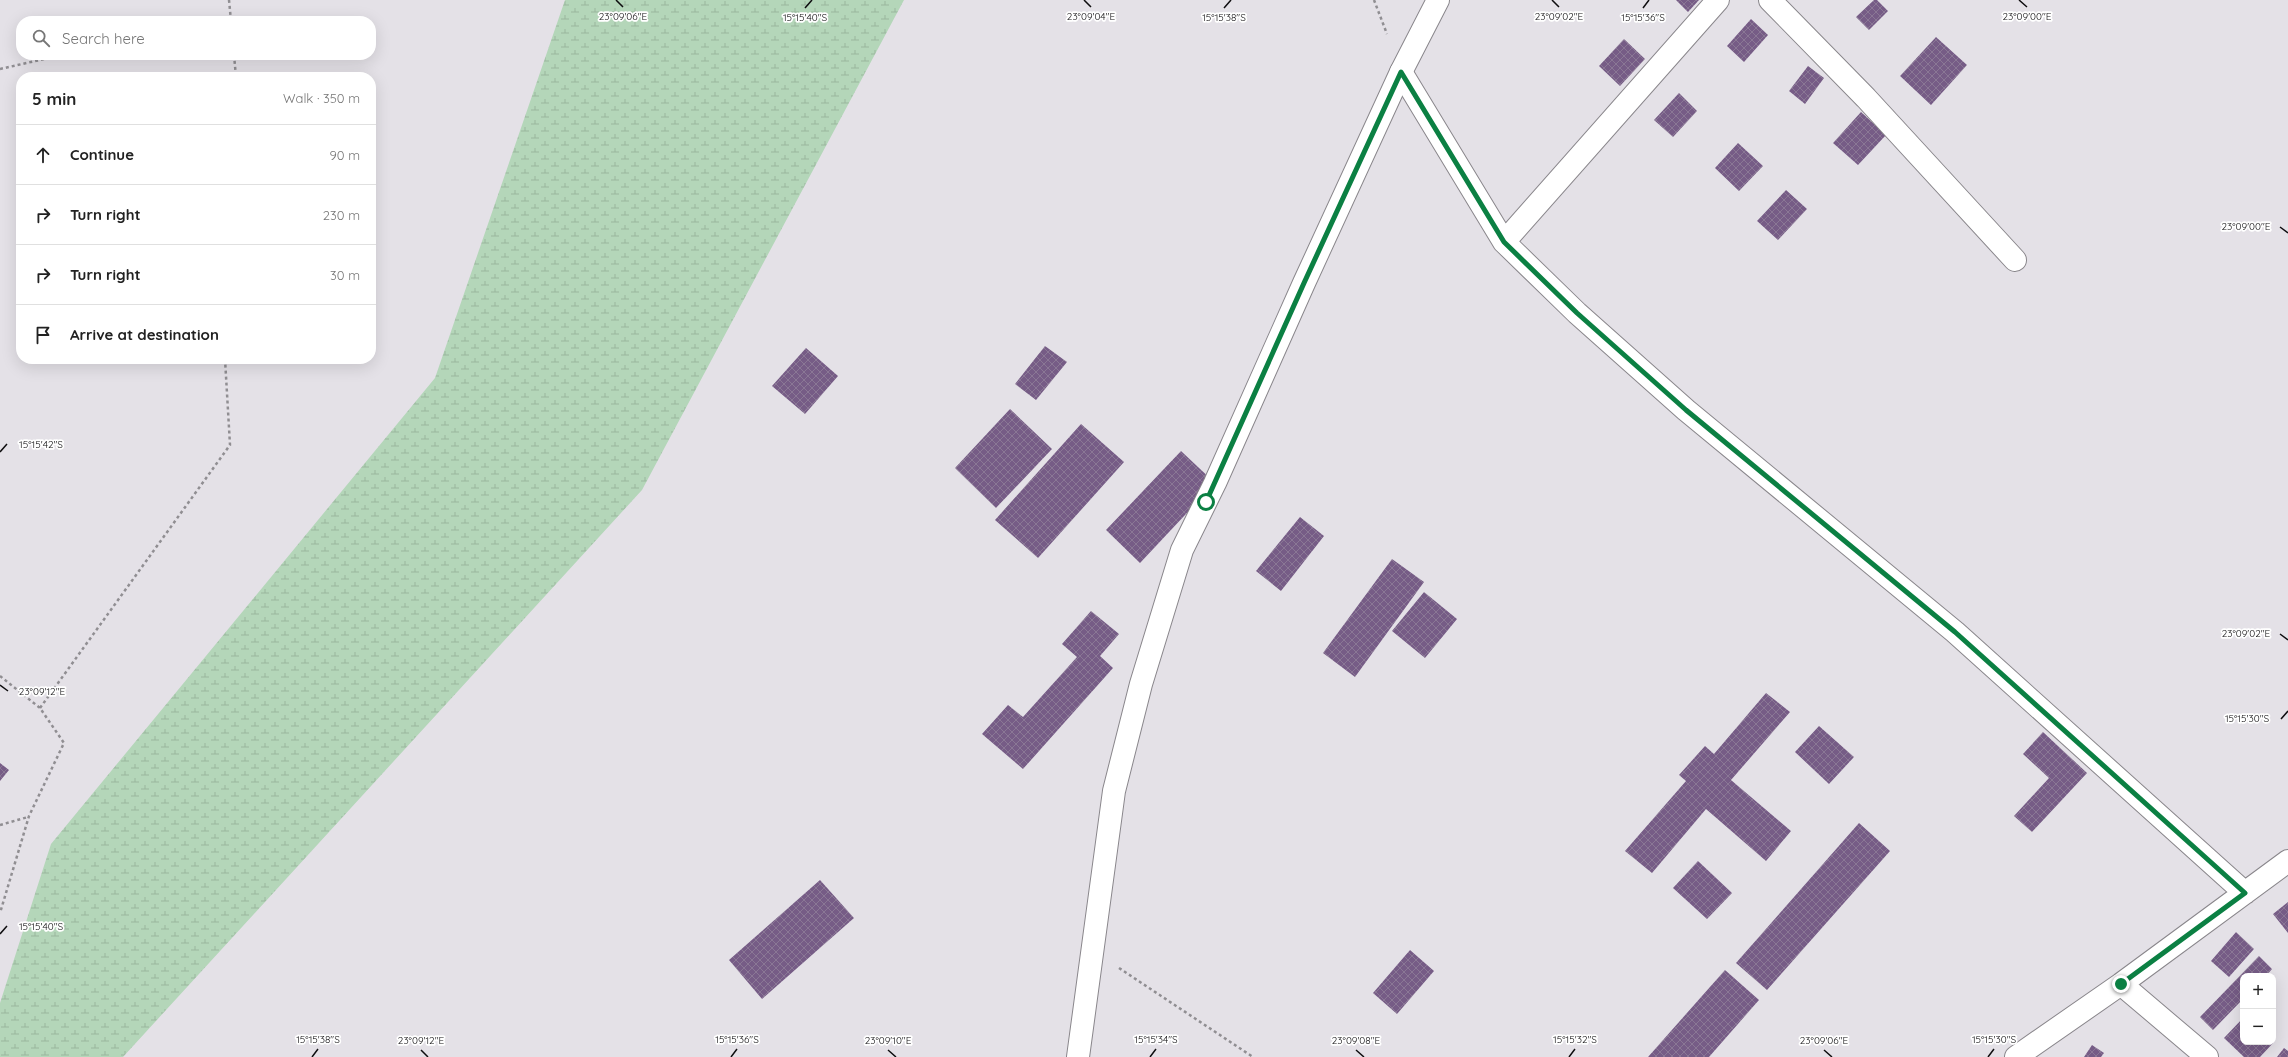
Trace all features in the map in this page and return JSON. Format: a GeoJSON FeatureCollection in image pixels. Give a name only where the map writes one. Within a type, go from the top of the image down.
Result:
{"type":"FeatureCollection","features":[{"type":"Feature","properties":{"kind":"street"},"geometry":{"type":"LineString","coordinates":[[1078,1057],[1094,952],[1114,791],[1141,684],[1182,550],[1215,483],[1300,290],[1401,72],[1438,0]]}},
{"type":"Feature","properties":{"kind":"street"},"geometry":{"type":"LineString","coordinates":[[1504,242],[1718,0]]}},
{"type":"Feature","properties":{"kind":"street"},"geometry":{"type":"LineString","coordinates":[[1770,0],[1866,98],[2015,260]]}},
{"type":"Feature","properties":{"kind":"street"},"geometry":{"type":"LineString","coordinates":[[1401,72],[1504,242],[1577,313],[1686,410],[1955,632],[2245,893]]}},
{"type":"Feature","properties":{"kind":"street"},"geometry":{"type":"LineString","coordinates":[[2016,1057],[2121,984],[2288,861]]}},
{"type":"Feature","properties":{"kind":"street"},"geometry":{"type":"LineString","coordinates":[[2121,984],[2207,1057]]}},
{"type":"Feature","properties":{"kind":"path"},"geometry":{"type":"LineString","coordinates":[[229,0],[231,16]]}},
{"type":"Feature","properties":{"kind":"path"},"geometry":{"type":"LineString","coordinates":[[0,69],[40,60]]}},
{"type":"Feature","properties":{"kind":"path"},"geometry":{"type":"LineString","coordinates":[[234,60],[236,72]]}},
{"type":"Feature","properties":{"kind":"path"},"geometry":{"type":"LineString","coordinates":[[40,708],[230,445],[225,364]]}},
{"type":"Feature","properties":{"kind":"path"},"geometry":{"type":"LineString","coordinates":[[0,676],[40,708],[64,744],[29,816],[0,913]]}},
{"type":"Feature","properties":{"kind":"path"},"geometry":{"type":"LineString","coordinates":[[0,825],[29,816]]}},
{"type":"Feature","properties":{"kind":"path"},"geometry":{"type":"LineString","coordinates":[[1094,952],[1253,1057]]}},
{"type":"Feature","properties":{"kind":"green space"},"geometry":{"type":"Polygon","coordinates":[[[565,0],[904,0],[642,490],[123,1057],[0,1057],[0,1003],[51,844],[435,378],[565,0]]]}},
{"type":"Feature","properties":{"kind":"building"},"geometry":{"type":"Polygon","coordinates":[[[1676,0],[1699,0],[1688,12],[1676,0]]]}},
{"type":"Feature","properties":{"kind":"building"},"geometry":{"type":"Polygon","coordinates":[[[1874,0],[1877,0],[1888,11],[1869,30],[1856,17],[1874,0]]]}},
{"type":"Feature","properties":{"kind":"building"},"geometry":{"type":"Polygon","coordinates":[[[1751,19],[1768,35],[1744,62],[1727,46],[1751,19]]]}},
{"type":"Feature","properties":{"kind":"building"},"geometry":{"type":"Polygon","coordinates":[[[1936,37],[1967,65],[1931,105],[1900,76],[1936,37]]]}},
{"type":"Feature","properties":{"kind":"building"},"geometry":{"type":"Polygon","coordinates":[[[1624,39],[1645,59],[1620,86],[1599,66],[1624,39]]]}},
{"type":"Feature","properties":{"kind":"building"},"geometry":{"type":"Polygon","coordinates":[[[1808,66],[1824,78],[1805,104],[1789,91],[1808,66]]]}},
{"type":"Feature","properties":{"kind":"building"},"geometry":{"type":"Polygon","coordinates":[[[1679,93],[1697,111],[1673,137],[1654,120],[1679,93]]]}},
{"type":"Feature","properties":{"kind":"building"},"geometry":{"type":"Polygon","coordinates":[[[1861,112],[1886,135],[1858,165],[1833,143],[1861,112]]]}},
{"type":"Feature","properties":{"kind":"building"},"geometry":{"type":"Polygon","coordinates":[[[1738,143],[1763,166],[1739,191],[1715,168],[1738,143]]]}},
{"type":"Feature","properties":{"kind":"building"},"geometry":{"type":"Polygon","coordinates":[[[1786,190],[1807,209],[1778,240],[1757,221],[1786,190]]]}},
{"type":"Feature","properties":{"kind":"building"},"geometry":{"type":"Polygon","coordinates":[[[1045,346],[1067,362],[1036,400],[1015,384],[1045,346]]]}},
{"type":"Feature","properties":{"kind":"building"},"geometry":{"type":"Polygon","coordinates":[[[806,348],[838,376],[805,414],[772,386],[806,348]]]}},
{"type":"Feature","properties":{"kind":"building"},"geometry":{"type":"Polygon","coordinates":[[[1010,409],[1052,449],[996,508],[955,468],[1010,409]]]}},
{"type":"Feature","properties":{"kind":"building"},"geometry":{"type":"Polygon","coordinates":[[[1081,424],[1124,462],[1038,558],[995,520],[1081,424]]]}},
{"type":"Feature","properties":{"kind":"building"},"geometry":{"type":"Polygon","coordinates":[[[1181,451],[1215,483],[1140,563],[1106,530],[1181,451]]]}},
{"type":"Feature","properties":{"kind":"building"},"geometry":{"type":"Polygon","coordinates":[[[1300,517],[1324,536],[1281,591],[1256,571],[1300,517]]]}},
{"type":"Feature","properties":{"kind":"building"},"geometry":{"type":"Polygon","coordinates":[[[1392,559],[1424,582],[1355,677],[1323,653],[1392,559]]]}},
{"type":"Feature","properties":{"kind":"building"},"geometry":{"type":"Polygon","coordinates":[[[1424,592],[1457,619],[1425,658],[1392,631],[1424,592]]]}},
{"type":"Feature","properties":{"kind":"building"},"geometry":{"type":"Polygon","coordinates":[[[1091,611],[1119,634],[1100,656],[1113,668],[1023,769],[982,734],[1008,705],[1023,717],[1077,657],[1062,644],[1091,611]]]}},
{"type":"Feature","properties":{"kind":"building"},"geometry":{"type":"Polygon","coordinates":[[[1766,693],[1790,712],[1731,780],[1791,831],[1766,861],[1706,809],[1652,873],[1625,851],[1686,781],[1679,775],[1705,746],[1714,754],[1766,693]]]}},
{"type":"Feature","properties":{"kind":"building"},"geometry":{"type":"Polygon","coordinates":[[[1819,726],[1854,757],[1829,784],[1795,752],[1819,726]]]}},
{"type":"Feature","properties":{"kind":"building"},"geometry":{"type":"Polygon","coordinates":[[[2043,732],[2087,773],[2032,832],[2014,816],[2049,778],[2023,754],[2043,732]]]}},
{"type":"Feature","properties":{"kind":"building"},"geometry":{"type":"Polygon","coordinates":[[[0,763],[9,770],[0,781],[0,763]]]}},
{"type":"Feature","properties":{"kind":"building"},"geometry":{"type":"Polygon","coordinates":[[[1859,823],[1890,851],[1767,990],[1736,963],[1859,823]]]}},
{"type":"Feature","properties":{"kind":"building"},"geometry":{"type":"Polygon","coordinates":[[[1698,861],[1732,893],[1707,919],[1673,888],[1698,861]]]}},
{"type":"Feature","properties":{"kind":"building"},"geometry":{"type":"Polygon","coordinates":[[[820,880],[854,918],[762,999],[729,960],[820,880]]]}},
{"type":"Feature","properties":{"kind":"building"},"geometry":{"type":"Polygon","coordinates":[[[2288,902],[2288,933],[2273,914],[2288,902]]]}},
{"type":"Feature","properties":{"kind":"building"},"geometry":{"type":"Polygon","coordinates":[[[2236,932],[2254,949],[2229,977],[2211,961],[2236,932]]]}},
{"type":"Feature","properties":{"kind":"building"},"geometry":{"type":"Polygon","coordinates":[[[1410,950],[1434,971],[1397,1014],[1373,993],[1410,950]]]}},
{"type":"Feature","properties":{"kind":"building"},"geometry":{"type":"Polygon","coordinates":[[[2259,956],[2272,969],[2269,973],[2243,973],[2259,956]]]}},
{"type":"Feature","properties":{"kind":"building"},"geometry":{"type":"Polygon","coordinates":[[[1725,970],[1759,1000],[1709,1057],[1648,1057],[1725,970]]]}},
{"type":"Feature","properties":{"kind":"building"},"geometry":{"type":"Polygon","coordinates":[[[2240,976],[2240,1002],[2213,1030],[2200,1017],[2240,976]]]}},
{"type":"Feature","properties":{"kind":"building"},"geometry":{"type":"Polygon","coordinates":[[[2240,1021],[2240,1045],[2271,1045],[2260,1057],[2244,1057],[2224,1038],[2240,1021]]]}},
{"type":"Feature","properties":{"kind":"building"},"geometry":{"type":"Polygon","coordinates":[[[2092,1045],[2104,1053],[2101,1057],[2084,1057],[2092,1045]]]}},
{"type":"Feature","properties":{"kind":"building"},"geometry":{"type":"Polygon","coordinates":[[[2284,1048],[2288,1051],[2288,1057],[2277,1057],[2284,1048]]]}},
{"type":"Feature","properties":{"kind":"route"},"geometry":{"type":"LineString","coordinates":[[1206,502],[1401,72],[1504,242],[1577,313],[1686,410],[1955,632],[2245,893],[2121,984]]}}]}
